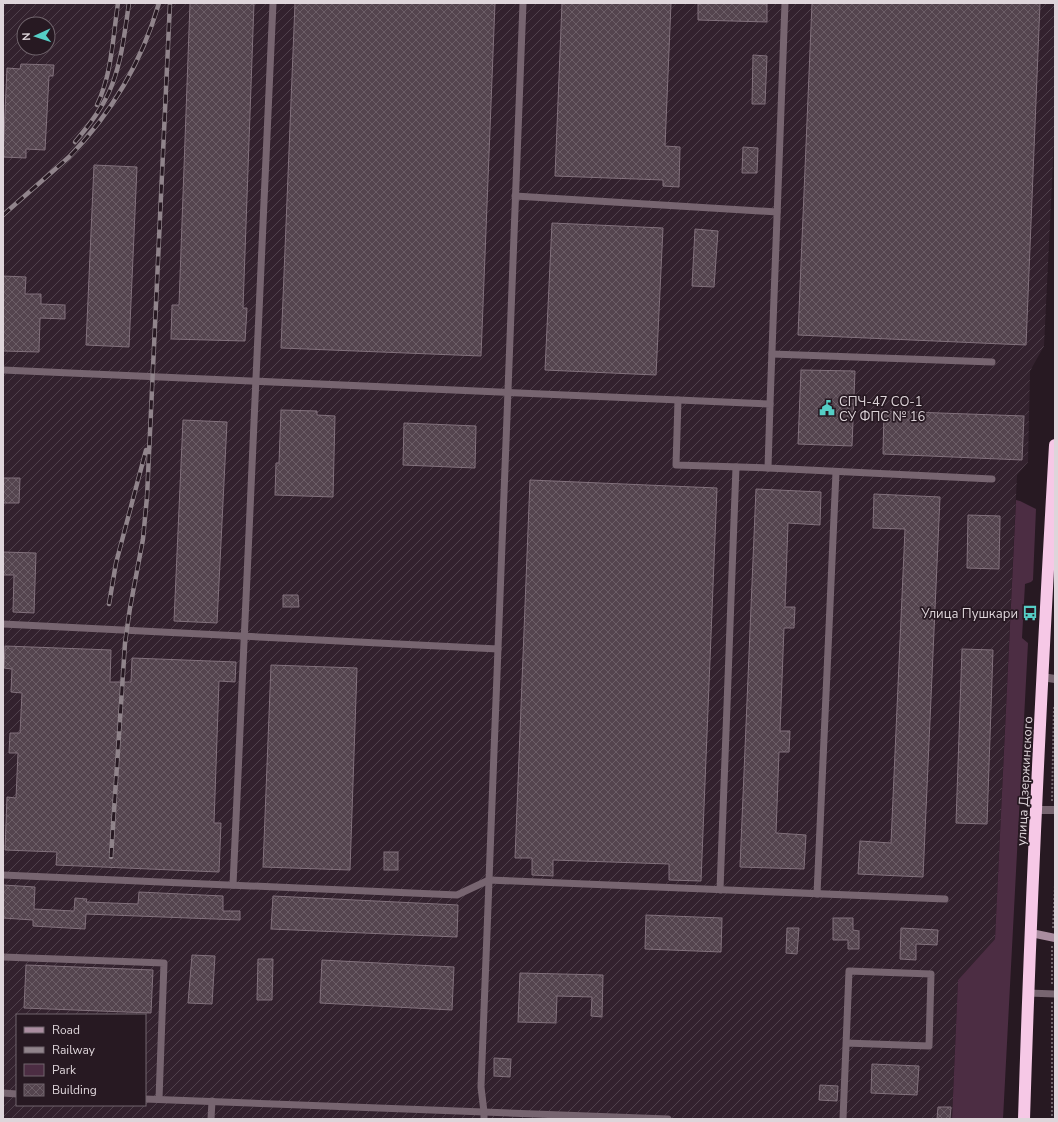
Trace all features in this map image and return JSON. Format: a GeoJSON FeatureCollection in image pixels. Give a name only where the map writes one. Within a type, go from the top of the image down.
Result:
{"type":"FeatureCollection","features":[{"type":"Feature","properties":{"kind":"highway","name":"улица Дзержинского"},"geometry":{"type":"LineString","coordinates":[[1024,1119],[1042,677],[1052,552],[1055,445]]}},
{"type":"Feature","properties":{"kind":"street"},"geometry":{"type":"LineString","coordinates":[[1042,677],[1055,679]]}},
{"type":"Feature","properties":{"kind":"street"},"geometry":{"type":"LineString","coordinates":[[1036,810],[1053,806]]}},
{"type":"Feature","properties":{"kind":"street"},"geometry":{"type":"LineString","coordinates":[[1031,933],[1055,938]]}},
{"type":"Feature","properties":{"kind":"lane"},"geometry":{"type":"LineString","coordinates":[[233,885],[273,3]]}},
{"type":"Feature","properties":{"kind":"lane"},"geometry":{"type":"LineString","coordinates":[[484,1115],[481,1087],[523,3]]}},
{"type":"Feature","properties":{"kind":"lane"},"geometry":{"type":"LineString","coordinates":[[768,468],[785,3]]}},
{"type":"Feature","properties":{"kind":"lane"},"geometry":{"type":"LineString","coordinates":[[515,196],[777,212]]}},
{"type":"Feature","properties":{"kind":"lane"},"geometry":{"type":"LineString","coordinates":[[772,354],[992,362]]}},
{"type":"Feature","properties":{"kind":"lane"},"geometry":{"type":"LineString","coordinates":[[3,370],[770,404]]}},
{"type":"Feature","properties":{"kind":"lane"},"geometry":{"type":"LineString","coordinates":[[678,400],[676,465],[992,479]]}},
{"type":"Feature","properties":{"kind":"lane"},"geometry":{"type":"LineString","coordinates":[[720,890],[736,467]]}},
{"type":"Feature","properties":{"kind":"lane"},"geometry":{"type":"LineString","coordinates":[[818,894],[836,472]]}},
{"type":"Feature","properties":{"kind":"lane"},"geometry":{"type":"LineString","coordinates":[[3,624],[498,650]]}},
{"type":"Feature","properties":{"kind":"lane"},"geometry":{"type":"LineString","coordinates":[[3,875],[457,895],[489,880],[945,899]]}},
{"type":"Feature","properties":{"kind":"lane"},"geometry":{"type":"LineString","coordinates":[[3,957],[164,962],[159,1099]]}},
{"type":"Feature","properties":{"kind":"lane"},"geometry":{"type":"LineString","coordinates":[[843,1119],[846,1042],[849,972],[931,974],[929,1046],[846,1042]]}},
{"type":"Feature","properties":{"kind":"lane"},"geometry":{"type":"LineString","coordinates":[[1028,993],[1055,994]]}},
{"type":"Feature","properties":{"kind":"lane"},"geometry":{"type":"LineString","coordinates":[[3,1093],[16,1094]]}},
{"type":"Feature","properties":{"kind":"lane"},"geometry":{"type":"LineString","coordinates":[[146,1099],[462,1111],[484,1115],[668,1119]]}},
{"type":"Feature","properties":{"kind":"lane"},"geometry":{"type":"LineString","coordinates":[[211,1119],[212,1101]]}},
{"type":"Feature","properties":{"kind":"lane"},"geometry":{"type":"LineString","coordinates":[[461,1119],[462,1111]]}},
{"type":"Feature","properties":{"kind":"path"},"geometry":{"type":"LineString","coordinates":[[1053,806],[1054,702]]}},
{"type":"Feature","properties":{"kind":"shaded area"},"geometry":{"type":"Polygon","coordinates":[[[3,3],[1055,3],[1055,120],[1044,346],[1030,371],[1028,462],[1017,475],[995,939],[958,980],[952,1119],[3,1119],[3,3]]]}},
{"type":"Feature","properties":{"kind":"green space"},"geometry":{"type":"Polygon","coordinates":[[[1016,500],[1036,509],[1033,580],[1025,584],[1022,638],[1028,643],[1003,1119],[952,1119],[958,980],[995,939],[1016,500]]]}},
{"type":"Feature","properties":{"kind":"building"},"geometry":{"type":"Polygon","coordinates":[[[190,3],[254,3],[243,308],[247,308],[245,341],[171,339],[172,305],[179,305],[190,3]]]}},
{"type":"Feature","properties":{"kind":"building"},"geometry":{"type":"Polygon","coordinates":[[[295,3],[495,3],[481,356],[281,348],[295,3]]]}},
{"type":"Feature","properties":{"kind":"building"},"geometry":{"type":"Polygon","coordinates":[[[562,3],[671,3],[665,146],[680,147],[679,187],[663,186],[663,180],[555,176],[562,3]]]}},
{"type":"Feature","properties":{"kind":"building"},"geometry":{"type":"Polygon","coordinates":[[[698,3],[767,4],[767,22],[698,20],[698,3]]]}},
{"type":"Feature","properties":{"kind":"building"},"geometry":{"type":"Polygon","coordinates":[[[812,3],[1040,3],[1026,345],[798,335],[812,3]]]}},
{"type":"Feature","properties":{"kind":"building"},"geometry":{"type":"Polygon","coordinates":[[[753,55],[767,56],[765,104],[752,104],[753,55]]]}},
{"type":"Feature","properties":{"kind":"building"},"geometry":{"type":"Polygon","coordinates":[[[21,64],[54,65],[53,76],[49,76],[45,150],[26,149],[26,158],[3,157],[7,68],[20,69],[21,64]]]}},
{"type":"Feature","properties":{"kind":"building"},"geometry":{"type":"Polygon","coordinates":[[[743,147],[758,148],[757,173],[742,173],[743,147]]]}},
{"type":"Feature","properties":{"kind":"building"},"geometry":{"type":"Polygon","coordinates":[[[94,165],[137,167],[129,347],[86,345],[94,165]]]}},
{"type":"Feature","properties":{"kind":"building"},"geometry":{"type":"Polygon","coordinates":[[[552,223],[663,228],[656,375],[545,370],[552,223]]]}},
{"type":"Feature","properties":{"kind":"building"},"geometry":{"type":"Polygon","coordinates":[[[695,229],[718,231],[714,287],[692,286],[695,229]]]}},
{"type":"Feature","properties":{"kind":"building"},"geometry":{"type":"Polygon","coordinates":[[[3,276],[26,277],[25,294],[41,294],[41,304],[65,305],[65,319],[40,318],[39,352],[3,351],[3,276]]]}},
{"type":"Feature","properties":{"kind":"building","name":"СПЧ-47 СО-1 СУ ФПС № 16"},"geometry":{"type":"Polygon","coordinates":[[[801,370],[855,371],[852,446],[798,444],[801,370]]]}},
{"type":"Feature","properties":{"kind":"building"},"geometry":{"type":"Polygon","coordinates":[[[281,410],[317,411],[317,415],[335,416],[333,497],[275,495],[276,463],[279,463],[281,410]]]}},
{"type":"Feature","properties":{"kind":"building"},"geometry":{"type":"Polygon","coordinates":[[[884,411],[1024,416],[1022,460],[883,454],[884,411]]]}},
{"type":"Feature","properties":{"kind":"building"},"geometry":{"type":"Polygon","coordinates":[[[183,420],[227,422],[217,623],[174,621],[183,420]]]}},
{"type":"Feature","properties":{"kind":"building"},"geometry":{"type":"Polygon","coordinates":[[[404,423],[476,426],[475,468],[403,465],[404,423]]]}},
{"type":"Feature","properties":{"kind":"building"},"geometry":{"type":"Polygon","coordinates":[[[3,478],[20,478],[19,503],[3,503],[3,478]]]}},
{"type":"Feature","properties":{"kind":"building"},"geometry":{"type":"Polygon","coordinates":[[[530,480],[717,488],[701,881],[669,880],[669,864],[553,860],[553,876],[532,875],[532,858],[515,858],[530,480]]]}},
{"type":"Feature","properties":{"kind":"building"},"geometry":{"type":"Polygon","coordinates":[[[756,489],[821,492],[820,525],[788,523],[785,607],[795,607],[794,628],[784,628],[780,731],[790,731],[789,752],[779,752],[776,833],[806,835],[804,869],[740,867],[756,489]]]}},
{"type":"Feature","properties":{"kind":"building"},"geometry":{"type":"Polygon","coordinates":[[[874,494],[940,497],[923,877],[858,874],[860,841],[891,843],[905,529],[873,528],[874,494]]]}},
{"type":"Feature","properties":{"kind":"building"},"geometry":{"type":"Polygon","coordinates":[[[968,515],[1000,516],[999,569],[967,568],[968,515]]]}},
{"type":"Feature","properties":{"kind":"building"},"geometry":{"type":"Polygon","coordinates":[[[3,552],[36,553],[34,613],[13,612],[14,575],[3,575],[3,552]]]}},
{"type":"Feature","properties":{"kind":"building"},"geometry":{"type":"Polygon","coordinates":[[[283,595],[298,595],[299,607],[283,607],[283,595]]]}},
{"type":"Feature","properties":{"kind":"building"},"geometry":{"type":"Polygon","coordinates":[[[5,646],[111,650],[110,682],[131,682],[132,658],[236,662],[235,682],[219,681],[214,823],[221,823],[219,872],[56,865],[57,852],[5,850],[7,797],[16,798],[18,753],[9,753],[10,733],[20,733],[22,693],[11,692],[12,669],[4,668],[5,646]]]}},
{"type":"Feature","properties":{"kind":"building"},"geometry":{"type":"Polygon","coordinates":[[[962,649],[993,650],[987,824],[956,823],[962,649]]]}},
{"type":"Feature","properties":{"kind":"building"},"geometry":{"type":"Polygon","coordinates":[[[271,665],[357,668],[350,870],[263,867],[271,665]]]}},
{"type":"Feature","properties":{"kind":"building"},"geometry":{"type":"Polygon","coordinates":[[[384,852],[398,852],[398,870],[384,870],[384,852]]]}},
{"type":"Feature","properties":{"kind":"building"},"geometry":{"type":"Polygon","coordinates":[[[3,885],[35,887],[34,909],[74,911],[75,898],[87,899],[86,902],[138,904],[139,892],[223,896],[223,911],[240,911],[240,920],[86,914],[85,929],[33,926],[33,920],[3,918],[3,885]]]}},
{"type":"Feature","properties":{"kind":"building"},"geometry":{"type":"Polygon","coordinates":[[[273,896],[458,905],[457,937],[271,929],[273,896]]]}},
{"type":"Feature","properties":{"kind":"building"},"geometry":{"type":"Polygon","coordinates":[[[646,915],[722,918],[721,952],[645,949],[646,915]]]}},
{"type":"Feature","properties":{"kind":"building"},"geometry":{"type":"Polygon","coordinates":[[[833,918],[853,918],[853,930],[859,931],[859,949],[848,949],[848,940],[833,940],[833,918]]]}},
{"type":"Feature","properties":{"kind":"building"},"geometry":{"type":"Polygon","coordinates":[[[787,928],[799,928],[797,954],[786,953],[787,928]]]}},
{"type":"Feature","properties":{"kind":"building"},"geometry":{"type":"Polygon","coordinates":[[[901,928],[938,930],[937,945],[916,944],[916,960],[900,959],[901,928]]]}},
{"type":"Feature","properties":{"kind":"building"},"geometry":{"type":"Polygon","coordinates":[[[192,955],[215,956],[212,1004],[188,1003],[192,955]]]}},
{"type":"Feature","properties":{"kind":"building"},"geometry":{"type":"Polygon","coordinates":[[[258,959],[273,959],[272,1000],[257,1000],[258,959]]]}},
{"type":"Feature","properties":{"kind":"building"},"geometry":{"type":"Polygon","coordinates":[[[322,960],[454,967],[452,1010],[320,1003],[322,960]]]}},
{"type":"Feature","properties":{"kind":"building"},"geometry":{"type":"Polygon","coordinates":[[[26,965],[153,970],[151,1013],[24,1008],[26,965]]]}},
{"type":"Feature","properties":{"kind":"building"},"geometry":{"type":"Polygon","coordinates":[[[520,973],[603,975],[602,1017],[591,1016],[592,997],[557,996],[556,1023],[518,1022],[520,973]]]}},
{"type":"Feature","properties":{"kind":"building"},"geometry":{"type":"Polygon","coordinates":[[[494,1058],[511,1059],[510,1077],[494,1076],[494,1058]]]}},
{"type":"Feature","properties":{"kind":"building"},"geometry":{"type":"Polygon","coordinates":[[[872,1064],[919,1066],[917,1095],[871,1093],[872,1064]]]}},
{"type":"Feature","properties":{"kind":"building"},"geometry":{"type":"Polygon","coordinates":[[[820,1085],[838,1086],[837,1101],[819,1100],[820,1085]]]}},
{"type":"Feature","properties":{"kind":"building"},"geometry":{"type":"Polygon","coordinates":[[[938,1107],[951,1107],[950,1119],[937,1119],[938,1107]]]}},
{"type":"Feature","properties":{"kind":"railway"},"geometry":{"type":"LineString","coordinates":[[97,105],[109,68],[118,3]]}},
{"type":"Feature","properties":{"kind":"railway"},"geometry":{"type":"LineString","coordinates":[[75,142],[96,115],[112,85],[121,55],[129,3]]}},
{"type":"Feature","properties":{"kind":"railway"},"geometry":{"type":"LineString","coordinates":[[3,215],[69,157],[98,123],[111,105],[134,66],[152,25],[159,3]]}},
{"type":"Feature","properties":{"kind":"railway"},"geometry":{"type":"LineString","coordinates":[[111,857],[125,643],[143,539],[147,497],[170,3]]}},
{"type":"Feature","properties":{"kind":"railway"},"geometry":{"type":"LineString","coordinates":[[109,604],[116,563],[146,450]]}},
{"type":"Feature","properties":{"kind":"place","name":"СПЧ-47 СО-1 СУ ФПС № 16"},"geometry":{"type":"Point","coordinates":[827,408]}},
{"type":"Feature","properties":{"kind":"place","name":"Улица Пушкари"},"geometry":{"type":"Point","coordinates":[1030,613]}}]}
